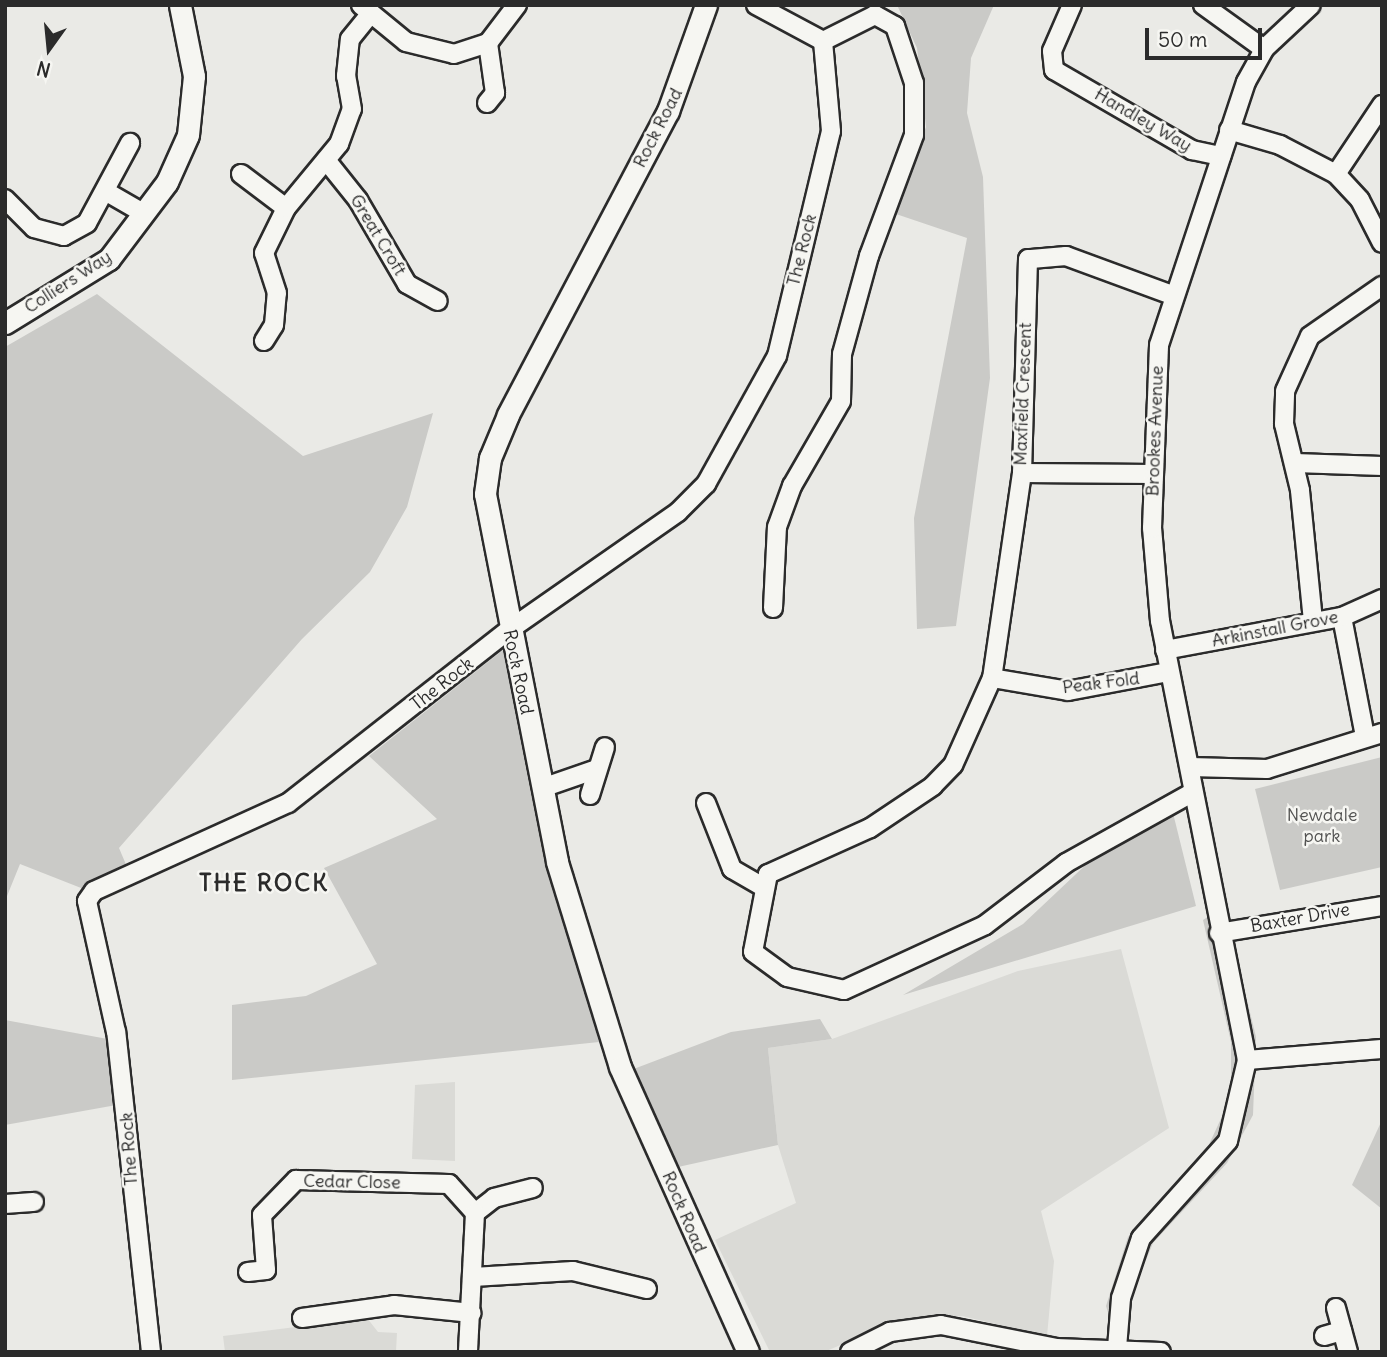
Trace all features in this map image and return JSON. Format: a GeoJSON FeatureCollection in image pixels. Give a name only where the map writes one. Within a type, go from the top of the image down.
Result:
{"type":"FeatureCollection","features":[{"type":"Feature","properties":{"kind":"street","name":"Colliers Way"},"geometry":{"type":"LineString","coordinates":[[5,323],[109,260],[145,214],[188,135],[194,76],[180,5]]}},
{"type":"Feature","properties":{"kind":"street"},"geometry":{"type":"LineString","coordinates":[[264,341],[274,325],[277,293],[264,253],[286,208],[326,160],[352,109],[346,76],[350,39],[366,9],[406,42],[454,54],[488,43],[517,5]]}},
{"type":"Feature","properties":{"kind":"street","name":"Rock Road"},"geometry":{"type":"LineString","coordinates":[[706,5],[668,111],[553,324],[490,458],[487,519],[557,862],[620,1067],[748,1352]]}},
{"type":"Feature","properties":{"kind":"street"},"geometry":{"type":"LineString","coordinates":[[756,5],[824,41],[875,15],[895,26],[914,83],[914,135],[869,256],[842,354],[841,401],[792,486],[776,527],[773,608]]}},
{"type":"Feature","properties":{"kind":"street","name":"Handley Way"},"geometry":{"type":"LineString","coordinates":[[1072,5],[1052,51],[1054,71],[1192,150],[1221,156]]}},
{"type":"Feature","properties":{"kind":"street"},"geometry":{"type":"LineString","coordinates":[[1203,5],[1264,49]]}},
{"type":"Feature","properties":{"kind":"street","name":"Brookes Avenue"},"geometry":{"type":"LineString","coordinates":[[1247,1060],[1219,933],[1192,793],[1190,767],[1168,672],[1154,474],[1154,391],[1172,295],[1229,130],[1264,49],[1311,5]]}},
{"type":"Feature","properties":{"kind":"street","name":"The Rock"},"geometry":{"type":"LineString","coordinates":[[151,1352],[116,1032],[88,901],[94,891],[288,803],[509,630],[686,505],[746,418],[777,356],[831,131],[824,41]]}},
{"type":"Feature","properties":{"kind":"street"},"geometry":{"type":"LineString","coordinates":[[487,103],[495,93],[488,43]]}},
{"type":"Feature","properties":{"kind":"street"},"geometry":{"type":"LineString","coordinates":[[1336,174],[1382,105]]}},
{"type":"Feature","properties":{"kind":"street"},"geometry":{"type":"LineString","coordinates":[[1229,130],[1280,145],[1336,174],[1360,200],[1382,243]]}},
{"type":"Feature","properties":{"kind":"street"},"geometry":{"type":"LineString","coordinates":[[5,199],[34,228],[64,236],[87,223],[130,143]]}},
{"type":"Feature","properties":{"kind":"street","name":"Great Croft"},"geometry":{"type":"LineString","coordinates":[[326,160],[358,200],[407,284],[438,301]]}},
{"type":"Feature","properties":{"kind":"street"},"geometry":{"type":"LineString","coordinates":[[241,174],[286,208]]}},
{"type":"Feature","properties":{"kind":"street"},"geometry":{"type":"LineString","coordinates":[[105,191],[145,214]]}},
{"type":"Feature","properties":{"kind":"street","name":"Maxfield Crescent"},"geometry":{"type":"LineString","coordinates":[[761,886],[782,864],[870,828],[933,786],[953,765],[992,678],[1021,472],[1028,259],[1066,256],[1172,295]]}},
{"type":"Feature","properties":{"kind":"street"},"geometry":{"type":"LineString","coordinates":[[1313,621],[1295,463],[1283,410],[1297,355],[1327,318],[1382,286]]}},
{"type":"Feature","properties":{"kind":"street"},"geometry":{"type":"LineString","coordinates":[[1295,463],[1382,466]]}},
{"type":"Feature","properties":{"kind":"street"},"geometry":{"type":"LineString","coordinates":[[1021,472],[1154,474]]}},
{"type":"Feature","properties":{"kind":"street","name":"Arkinstall Grove"},"geometry":{"type":"LineString","coordinates":[[1165,650],[1342,617],[1382,599]]}},
{"type":"Feature","properties":{"kind":"street"},"geometry":{"type":"LineString","coordinates":[[1190,767],[1266,769],[1329,752],[1374,734],[1342,617]]}},
{"type":"Feature","properties":{"kind":"street","name":"Peak Fold"},"geometry":{"type":"LineString","coordinates":[[992,678],[1068,691],[1168,672]]}},
{"type":"Feature","properties":{"kind":"street"},"geometry":{"type":"LineString","coordinates":[[590,796],[594,770],[605,747]]}},
{"type":"Feature","properties":{"kind":"street"},"geometry":{"type":"LineString","coordinates":[[542,789],[594,770]]}},
{"type":"Feature","properties":{"kind":"street"},"geometry":{"type":"LineString","coordinates":[[706,803],[732,869],[761,886],[753,943],[757,958],[787,977],[844,989],[985,925],[1097,843],[1192,793]]}},
{"type":"Feature","properties":{"kind":"street","name":"Baxter Drive"},"geometry":{"type":"LineString","coordinates":[[1219,933],[1382,906]]}},
{"type":"Feature","properties":{"kind":"street"},"geometry":{"type":"LineString","coordinates":[[1117,1348],[1121,1298],[1141,1238],[1228,1141],[1247,1060],[1382,1049]]}},
{"type":"Feature","properties":{"kind":"street","name":"Cedar Close"},"geometry":{"type":"LineString","coordinates":[[248,1272],[266,1270],[262,1215],[296,1180],[449,1185],[475,1213]]}},
{"type":"Feature","properties":{"kind":"street"},"geometry":{"type":"LineString","coordinates":[[468,1352],[475,1213],[494,1198],[533,1188]]}},
{"type":"Feature","properties":{"kind":"street"},"geometry":{"type":"LineString","coordinates":[[5,1204],[34,1202]]}},
{"type":"Feature","properties":{"kind":"street"},"geometry":{"type":"LineString","coordinates":[[473,1277],[573,1271],[647,1289]]}},
{"type":"Feature","properties":{"kind":"street"},"geometry":{"type":"LineString","coordinates":[[302,1318],[394,1306],[472,1313]]}},
{"type":"Feature","properties":{"kind":"street"},"geometry":{"type":"LineString","coordinates":[[1336,1308],[1348,1352]]}},
{"type":"Feature","properties":{"kind":"street"},"geometry":{"type":"LineString","coordinates":[[850,1352],[890,1332],[941,1325],[1056,1350],[1117,1348],[1161,1352]]}},
{"type":"Feature","properties":{"kind":"street"},"geometry":{"type":"LineString","coordinates":[[1324,1336],[1342,1331]]}},
{"type":"Feature","properties":{"kind":"shaded area"},"geometry":{"type":"Polygon","coordinates":[[[1121,949],[1169,1128],[1041,1211],[1054,1261],[1047,1336],[962,1316],[902,1319],[824,1352],[770,1352],[715,1240],[796,1203],[778,1145],[768,1048],[832,1039],[1018,971],[1121,949]]]}},
{"type":"Feature","properties":{"kind":"shaded area"},"geometry":{"type":"Polygon","coordinates":[[[455,1082],[455,1161],[412,1159],[415,1085],[455,1082]]]}},
{"type":"Feature","properties":{"kind":"shaded area"},"geometry":{"type":"Polygon","coordinates":[[[367,1318],[378,1332],[397,1333],[396,1352],[225,1352],[223,1336],[367,1318]]]}},
{"type":"Feature","properties":{"kind":"green space"},"geometry":{"type":"Polygon","coordinates":[[[897,5],[994,5],[971,58],[967,113],[983,177],[990,378],[956,626],[917,629],[914,518],[967,238],[893,213],[926,127],[917,48],[897,5]]]}},
{"type":"Feature","properties":{"kind":"green space"},"geometry":{"type":"Polygon","coordinates":[[[97,294],[303,456],[433,413],[407,507],[370,572],[302,639],[119,848],[133,881],[104,897],[20,864],[5,901],[5,347],[97,294]]]}},
{"type":"Feature","properties":{"kind":"green space"},"geometry":{"type":"Polygon","coordinates":[[[503,650],[531,794],[599,1042],[232,1080],[232,1005],[306,996],[377,964],[324,868],[437,819],[369,756],[503,650]]]}},
{"type":"Feature","properties":{"kind":"green space","name":"Newdale park"},"geometry":{"type":"Polygon","coordinates":[[[1382,757],[1382,867],[1280,890],[1255,789],[1382,757]]]}},
{"type":"Feature","properties":{"kind":"green space"},"geometry":{"type":"Polygon","coordinates":[[[1173,813],[1196,906],[903,995],[1023,924],[1093,858],[1173,813]]]}},
{"type":"Feature","properties":{"kind":"green space"},"geometry":{"type":"Polygon","coordinates":[[[1214,913],[1230,931],[1256,1037],[1253,1115],[1227,1163],[1153,1243],[1115,1335],[1106,1306],[1128,1237],[1206,1151],[1231,1097],[1231,1042],[1203,920],[1214,913]]]}},
{"type":"Feature","properties":{"kind":"green space"},"geometry":{"type":"Polygon","coordinates":[[[820,1019],[832,1039],[768,1048],[778,1145],[678,1167],[631,1070],[731,1032],[820,1019]]]}},
{"type":"Feature","properties":{"kind":"green space"},"geometry":{"type":"Polygon","coordinates":[[[5,1020],[113,1040],[122,1104],[5,1125],[5,1020]]]}},
{"type":"Feature","properties":{"kind":"green space"},"geometry":{"type":"Polygon","coordinates":[[[1382,1120],[1382,1209],[1352,1185],[1382,1120]]]}},
{"type":"Feature","properties":{"kind":"district","name":"THE ROCK"},"geometry":{"type":"Point","coordinates":[264,883]}}]}
